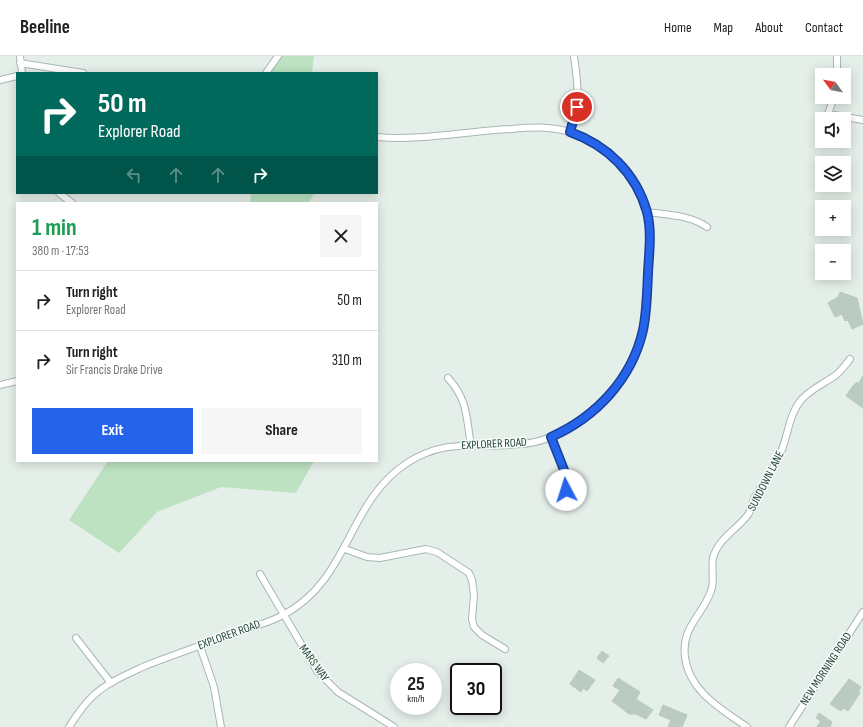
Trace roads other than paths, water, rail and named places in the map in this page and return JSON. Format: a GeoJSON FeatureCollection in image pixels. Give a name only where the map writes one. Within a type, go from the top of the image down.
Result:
{"type":"FeatureCollection","features":[{"type":"Feature","properties":{"kind":"street"},"geometry":{"type":"LineString","coordinates":[[20,56],[22,72]]}},
{"type":"Feature","properties":{"kind":"street"},"geometry":{"type":"LineString","coordinates":[[267,72],[278,56]]}},
{"type":"Feature","properties":{"kind":"street"},"geometry":{"type":"LineString","coordinates":[[570,132],[576,117],[579,98],[574,56]]}},
{"type":"Feature","properties":{"kind":"street"},"geometry":{"type":"LineString","coordinates":[[837,56],[837,68]]}},
{"type":"Feature","properties":{"kind":"street"},"geometry":{"type":"LineString","coordinates":[[20,63],[77,72]]}},
{"type":"Feature","properties":{"kind":"street"},"geometry":{"type":"LineString","coordinates":[[0,80],[16,76]]}},
{"type":"Feature","properties":{"kind":"street"},"geometry":{"type":"LineString","coordinates":[[832,104],[828,114],[863,120]]}},
{"type":"Feature","properties":{"kind":"street","name":"EXPLORER ROAD"},"geometry":{"type":"LineString","coordinates":[[69,727],[91,698],[111,683],[128,674],[183,651],[283,615],[321,586],[345,549],[371,499],[396,471],[417,458],[440,448],[471,444],[520,445],[551,437],[575,425],[597,409],[615,389],[635,355],[643,331],[646,307],[650,230],[647,212],[635,184],[618,162],[596,144],[570,132],[551,128],[532,128],[395,139],[378,137]]}},
{"type":"Feature","properties":{"kind":"street"},"geometry":{"type":"LineString","coordinates":[[60,194],[71,202]]}},
{"type":"Feature","properties":{"kind":"street"},"geometry":{"type":"LineString","coordinates":[[647,212],[688,218],[698,221],[708,227]]}},
{"type":"Feature","properties":{"kind":"street","name":"SUNDOWN LANE"},"geometry":{"type":"LineString","coordinates":[[747,727],[705,698],[689,672],[685,657],[685,639],[693,621],[711,590],[713,558],[719,545],[729,532],[748,515],[760,487],[778,460],[786,439],[791,418],[801,400],[818,386],[837,374],[850,359]]}},
{"type":"Feature","properties":{"kind":"street"},"geometry":{"type":"LineString","coordinates":[[448,378],[458,389],[463,399],[471,444]]}},
{"type":"Feature","properties":{"kind":"street"},"geometry":{"type":"LineString","coordinates":[[0,385],[16,381]]}},
{"type":"Feature","properties":{"kind":"street"},"geometry":{"type":"LineString","coordinates":[[551,437],[566,475],[566,490]]}},
{"type":"Feature","properties":{"kind":"street"},"geometry":{"type":"LineString","coordinates":[[345,549],[367,557],[380,558],[426,549],[438,552],[469,573],[472,580],[474,595],[472,619],[474,627],[482,635],[505,649]]}},
{"type":"Feature","properties":{"kind":"street","name":"MARS WAY"},"geometry":{"type":"LineString","coordinates":[[260,574],[309,660],[325,680],[338,692],[394,727]]}},
{"type":"Feature","properties":{"kind":"street","name":"NEW MORNING ROAD"},"geometry":{"type":"LineString","coordinates":[[789,727],[863,612]]}},
{"type":"Feature","properties":{"kind":"street"},"geometry":{"type":"LineString","coordinates":[[76,638],[111,683]]}},
{"type":"Feature","properties":{"kind":"street"},"geometry":{"type":"LineString","coordinates":[[200,646],[214,687],[221,727]]}}]}
